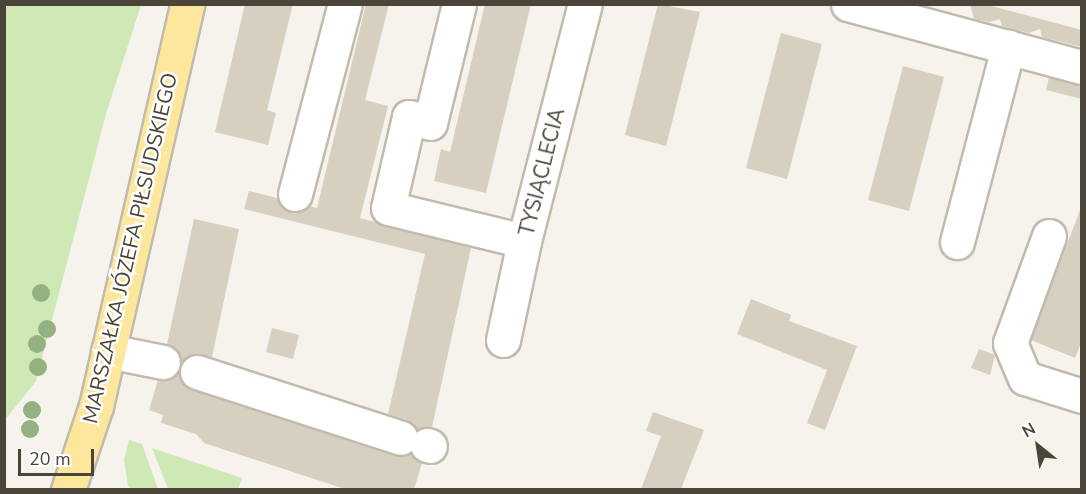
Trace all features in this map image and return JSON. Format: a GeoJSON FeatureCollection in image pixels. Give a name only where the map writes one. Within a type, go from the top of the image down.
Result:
{"type":"FeatureCollection","features":[{"type":"Feature","properties":{"kind":"main road","name":"MARSZAŁKA JÓZEFA PIŁSUDSKIEGO"},"geometry":{"type":"LineString","coordinates":[[68,489],[96,406],[187,4]]}},
{"type":"Feature","properties":{"kind":"street"},"geometry":{"type":"LineString","coordinates":[[295,194],[345,4]]}},
{"type":"Feature","properties":{"kind":"street"},"geometry":{"type":"LineString","coordinates":[[459,4],[430,123],[409,117],[388,208],[524,241]]}},
{"type":"Feature","properties":{"kind":"street","name":"TYSIĄCLECIA"},"geometry":{"type":"LineString","coordinates":[[503,340],[524,241],[585,4]]}},
{"type":"Feature","properties":{"kind":"street"},"geometry":{"type":"LineString","coordinates":[[848,4],[1082,67]]}},
{"type":"Feature","properties":{"kind":"street"},"geometry":{"type":"LineString","coordinates":[[957,242],[1008,47]]}},
{"type":"Feature","properties":{"kind":"street"},"geometry":{"type":"LineString","coordinates":[[1049,236],[1010,343],[1025,378],[1082,396]]}},
{"type":"Feature","properties":{"kind":"street"},"geometry":{"type":"LineString","coordinates":[[108,351],[163,362]]}},
{"type":"Feature","properties":{"kind":"street"},"geometry":{"type":"LineString","coordinates":[[197,372],[420,443]]}},
{"type":"Feature","properties":{"kind":"green space"},"geometry":{"type":"Polygon","coordinates":[[[5,4],[141,5],[106,114],[36,381],[5,420],[5,4]]]}},
{"type":"Feature","properties":{"kind":"green space"},"geometry":{"type":"Polygon","coordinates":[[[129,440],[142,444],[158,489],[131,489],[128,486],[124,460],[129,440]]]}},
{"type":"Feature","properties":{"kind":"green space"},"geometry":{"type":"Polygon","coordinates":[[[152,448],[242,478],[238,489],[168,489],[152,448]]]}},
{"type":"Feature","properties":{"kind":"building"},"geometry":{"type":"Polygon","coordinates":[[[245,4],[293,4],[267,110],[276,113],[268,145],[215,132],[245,4]]]}},
{"type":"Feature","properties":{"kind":"building"},"geometry":{"type":"Polygon","coordinates":[[[366,4],[389,4],[365,100],[388,106],[360,218],[471,248],[432,427],[417,430],[407,420],[388,414],[425,254],[244,209],[249,191],[277,198],[281,207],[291,212],[309,206],[317,208],[366,4]]]}},
{"type":"Feature","properties":{"kind":"building"},"geometry":{"type":"Polygon","coordinates":[[[485,4],[531,4],[486,193],[434,181],[441,149],[450,152],[485,4]]]}},
{"type":"Feature","properties":{"kind":"building"},"geometry":{"type":"Polygon","coordinates":[[[658,4],[700,12],[666,146],[625,135],[658,4]]]}},
{"type":"Feature","properties":{"kind":"building"},"geometry":{"type":"Polygon","coordinates":[[[970,4],[984,4],[1082,30],[1082,47],[1042,37],[1040,29],[1029,33],[1002,26],[1000,19],[989,22],[974,19],[970,4]]]}},
{"type":"Feature","properties":{"kind":"building"},"geometry":{"type":"Polygon","coordinates":[[[781,33],[822,44],[787,179],[746,168],[781,33]]]}},
{"type":"Feature","properties":{"kind":"building"},"geometry":{"type":"Polygon","coordinates":[[[903,66],[944,77],[909,211],[868,200],[903,66]]]}},
{"type":"Feature","properties":{"kind":"building"},"geometry":{"type":"Polygon","coordinates":[[[1049,78],[1082,85],[1082,99],[1046,90],[1049,78]]]}},
{"type":"Feature","properties":{"kind":"building"},"geometry":{"type":"Polygon","coordinates":[[[1080,210],[1082,340],[1075,358],[1031,340],[1080,210]]]}},
{"type":"Feature","properties":{"kind":"building"},"geometry":{"type":"Polygon","coordinates":[[[194,219],[239,229],[212,357],[194,354],[181,363],[176,348],[167,344],[194,219]]]}},
{"type":"Feature","properties":{"kind":"building"},"geometry":{"type":"Polygon","coordinates":[[[751,299],[791,315],[789,321],[857,346],[825,430],[807,423],[827,370],[737,334],[751,299]]]}},
{"type":"Feature","properties":{"kind":"building"},"geometry":{"type":"Polygon","coordinates":[[[272,328],[299,335],[293,359],[266,352],[272,328]]]}},
{"type":"Feature","properties":{"kind":"building"},"geometry":{"type":"Polygon","coordinates":[[[979,349],[995,355],[990,375],[971,368],[979,349]]]}},
{"type":"Feature","properties":{"kind":"building"},"geometry":{"type":"Polygon","coordinates":[[[179,371],[183,384],[191,390],[395,456],[411,453],[422,463],[414,489],[345,489],[204,443],[196,434],[161,423],[163,415],[149,410],[158,380],[170,380],[179,371]]]}},
{"type":"Feature","properties":{"kind":"building"},"geometry":{"type":"Polygon","coordinates":[[[653,412],[704,430],[681,489],[641,489],[661,436],[646,431],[653,412]]]}}]}
